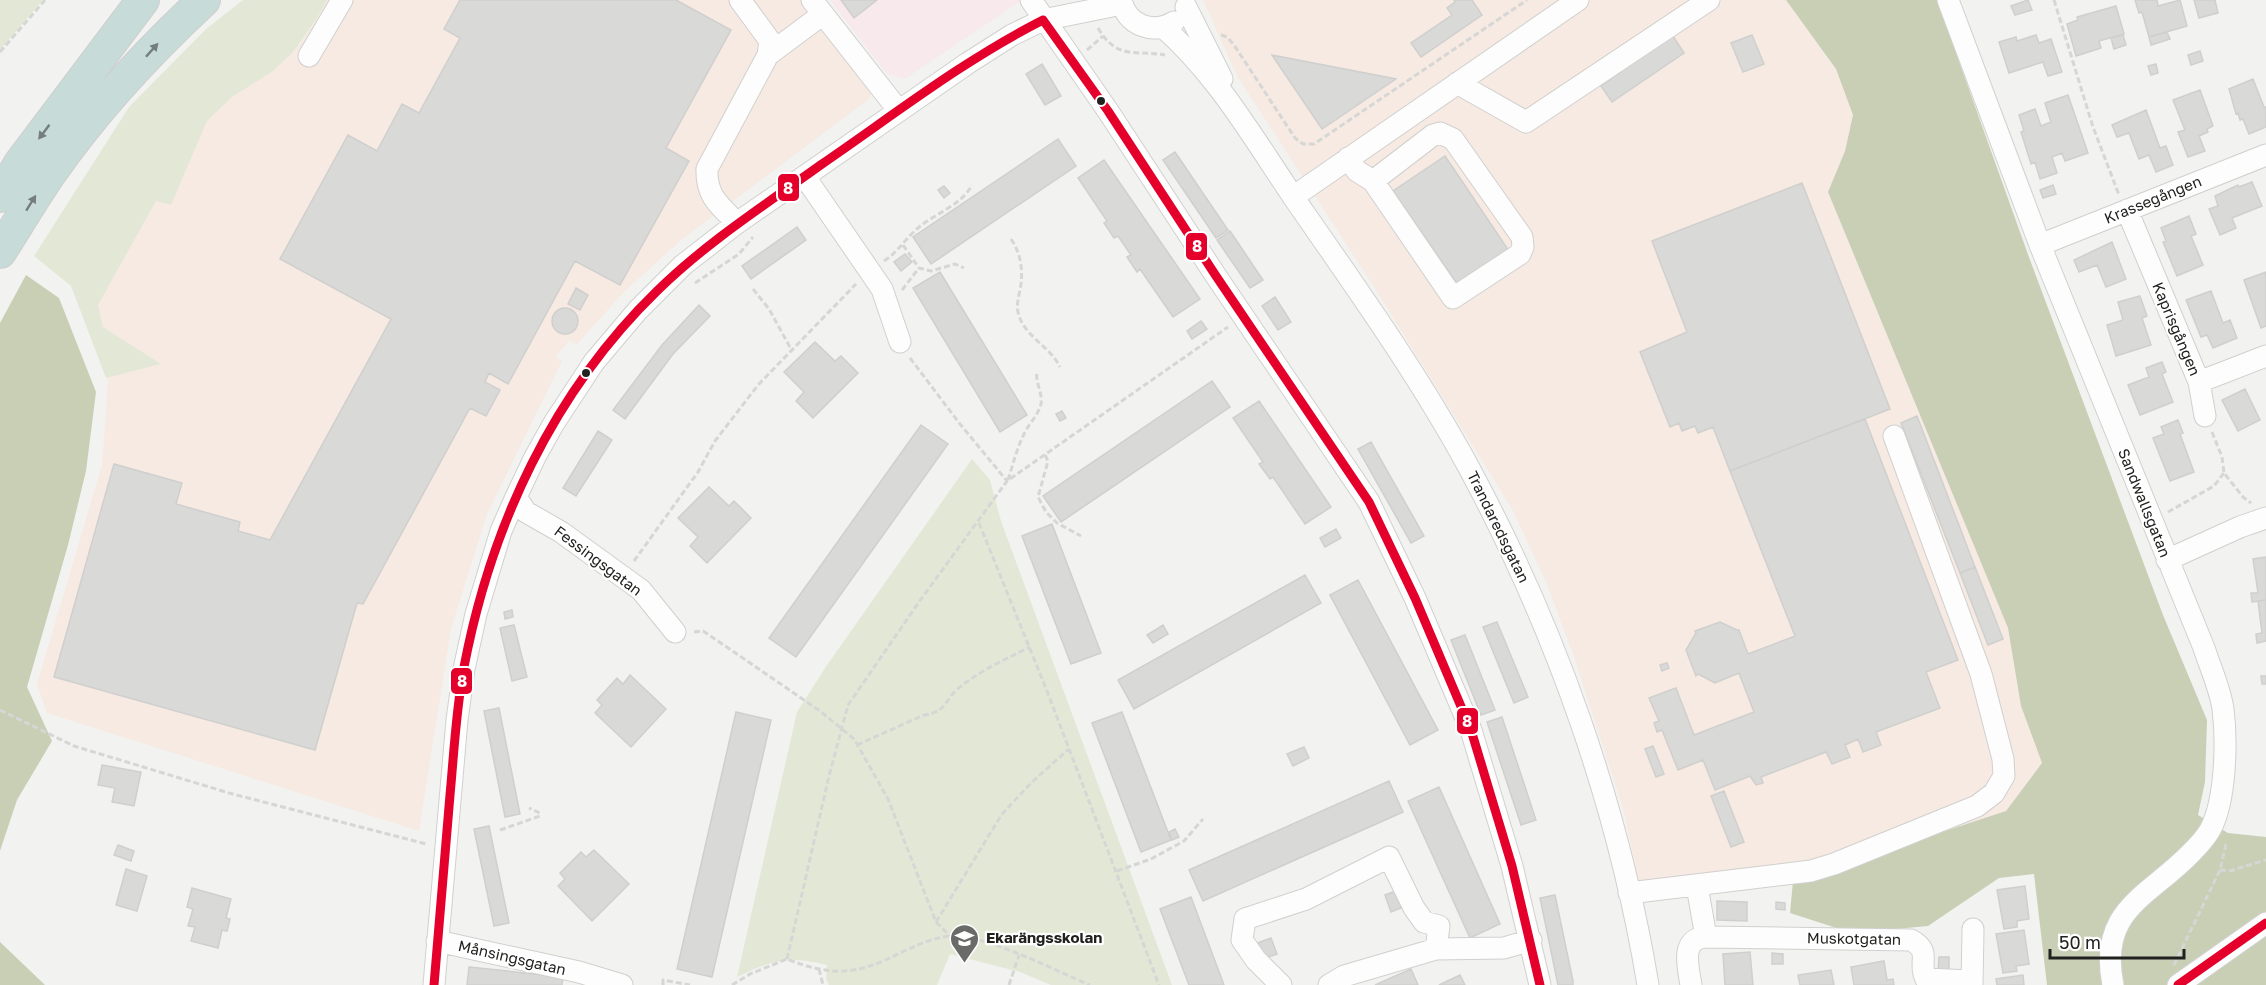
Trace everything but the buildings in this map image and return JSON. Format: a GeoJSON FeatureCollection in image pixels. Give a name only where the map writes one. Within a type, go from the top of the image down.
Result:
{"type":"FeatureCollection","features":[{"type":"Feature","properties":{"kind":"highway"},"geometry":{"type":"LineString","coordinates":[[0,196],[21,162],[143,0]]}},
{"type":"Feature","properties":{"kind":"highway"},"geometry":{"type":"LineString","coordinates":[[79,86],[158,0]]}},
{"type":"Feature","properties":{"kind":"highway"},"geometry":{"type":"LineString","coordinates":[[0,252],[50,174],[104,103],[167,34],[204,0]]}},
{"type":"Feature","properties":{"kind":"street"},"geometry":{"type":"LineString","coordinates":[[309,56],[342,0]]}},
{"type":"Feature","properties":{"kind":"street"},"geometry":{"type":"LineString","coordinates":[[740,0],[770,41],[768,55]]}},
{"type":"Feature","properties":{"kind":"street"},"geometry":{"type":"LineString","coordinates":[[1031,0],[1108,111],[1369,502],[1415,598],[1472,730],[1512,866],[1540,985]]}},
{"type":"Feature","properties":{"kind":"street"},"geometry":{"type":"LineString","coordinates":[[1293,196],[1578,0]]}},
{"type":"Feature","properties":{"kind":"street"},"geometry":{"type":"LineString","coordinates":[[1457,83],[1526,122],[1710,0]]}},
{"type":"Feature","properties":{"kind":"street","name":"Sandwallsgatan"},"geometry":{"type":"LineString","coordinates":[[1948,0],[2040,245],[2204,648],[2223,707],[2225,762],[2217,809],[2211,828],[2202,842],[2179,865],[2139,896],[2123,915],[2112,938],[2110,973],[2113,985]]}},
{"type":"Feature","properties":{"kind":"street"},"geometry":{"type":"LineString","coordinates":[[434,985],[464,669],[501,531],[535,457],[594,362],[638,310],[683,266],[737,223],[1012,35],[1043,20],[1121,2],[1126,13],[1137,24],[1147,28],[1163,27]]}},
{"type":"Feature","properties":{"kind":"street","name":"Trandaredsgatan"},"geometry":{"type":"LineString","coordinates":[[1187,3],[1198,48],[1293,196],[1425,392],[1467,464],[1518,564],[1585,733],[1617,838],[1648,985]]}},
{"type":"Feature","properties":{"kind":"street","name":"Trandaredsgatan"},"geometry":{"type":"LineString","coordinates":[[1163,27],[1177,20],[1187,3]]}},
{"type":"Feature","properties":{"kind":"street"},"geometry":{"type":"LineString","coordinates":[[737,223],[710,193],[707,169],[768,55],[817,7],[899,111]]}},
{"type":"Feature","properties":{"kind":"street","name":"Trandaredsgatan"},"geometry":{"type":"LineString","coordinates":[[1163,27],[1198,48]]}},
{"type":"Feature","properties":{"kind":"street"},"geometry":{"type":"LineString","coordinates":[[1348,158],[1357,171],[1373,182],[1453,298],[1520,254],[1523,247],[1522,237],[1453,139],[1440,133],[1433,135],[1373,182]]}},
{"type":"Feature","properties":{"kind":"street","name":"Krassegången"},"geometry":{"type":"LineString","coordinates":[[2040,245],[2266,155]]}},
{"type":"Feature","properties":{"kind":"street"},"geometry":{"type":"LineString","coordinates":[[805,177],[882,289],[900,342]]}},
{"type":"Feature","properties":{"kind":"street","name":"Kaprisgången"},"geometry":{"type":"LineString","coordinates":[[2127,210],[2199,382],[2266,356]]}},
{"type":"Feature","properties":{"kind":"street"},"geometry":{"type":"LineString","coordinates":[[2199,382],[2205,416]]}},
{"type":"Feature","properties":{"kind":"street"},"geometry":{"type":"LineString","coordinates":[[1629,893],[1811,871],[1834,864],[1977,806],[1994,793],[2004,776],[2003,759],[1981,674],[1894,436]]}},
{"type":"Feature","properties":{"kind":"street","name":"Fessingsgatan"},"geometry":{"type":"LineString","coordinates":[[516,497],[526,512],[561,532],[640,590],[675,632]]}},
{"type":"Feature","properties":{"kind":"street"},"geometry":{"type":"LineString","coordinates":[[2167,560],[2240,527],[2262,514]]}},
{"type":"Feature","properties":{"kind":"street"},"geometry":{"type":"LineString","coordinates":[[1281,985],[1256,960],[1242,940],[1245,919],[1306,899],[1389,857],[1414,908],[1424,922],[1438,926],[1436,949]]}},
{"type":"Feature","properties":{"kind":"street"},"geometry":{"type":"LineString","coordinates":[[1691,985],[1688,949],[1698,937],[1706,937],[1697,886]]}},
{"type":"Feature","properties":{"kind":"street"},"geometry":{"type":"LineString","coordinates":[[2178,985],[2266,923]]}},
{"type":"Feature","properties":{"kind":"street","name":"Muskotgatan"},"geometry":{"type":"LineString","coordinates":[[1706,937],[1911,940],[1920,945],[1923,951],[1923,973],[1926,979],[1972,983],[1973,929]]}},
{"type":"Feature","properties":{"kind":"street"},"geometry":{"type":"LineString","coordinates":[[1329,985],[1344,976],[1436,949],[1504,948],[1531,940]]}},
{"type":"Feature","properties":{"kind":"street","name":"Månsingsgatan"},"geometry":{"type":"LineString","coordinates":[[437,941],[579,972],[622,985]]}},
{"type":"Feature","properties":{"kind":"path"},"geometry":{"type":"LineString","coordinates":[[0,52],[45,0]]}},
{"type":"Feature","properties":{"kind":"path"},"geometry":{"type":"LineString","coordinates":[[1090,10],[1103,36],[1116,49],[1124,53],[1160,54],[1182,58],[1213,36],[1220,34],[1227,37],[1295,138],[1303,144],[1314,144],[1527,0]]}},
{"type":"Feature","properties":{"kind":"path"},"geometry":{"type":"LineString","coordinates":[[2054,0],[2093,127],[2127,210]]}},
{"type":"Feature","properties":{"kind":"path"},"geometry":{"type":"LineString","coordinates":[[1073,62],[1103,36]]}},
{"type":"Feature","properties":{"kind":"path"},"geometry":{"type":"LineString","coordinates":[[622,577],[698,472],[715,441],[758,385],[869,270],[903,246],[918,228],[967,195],[972,185]]}},
{"type":"Feature","properties":{"kind":"path"},"geometry":{"type":"LineString","coordinates":[[690,286],[739,254],[758,230]]}},
{"type":"Feature","properties":{"kind":"path"},"geometry":{"type":"LineString","coordinates":[[1011,239],[1017,248],[1020,260],[1021,285],[1018,310],[1021,321],[1026,330],[1050,352],[1060,367]]}},
{"type":"Feature","properties":{"kind":"path"},"geometry":{"type":"LineString","coordinates":[[903,246],[919,268],[931,271],[955,264],[964,268]]}},
{"type":"Feature","properties":{"kind":"path"},"geometry":{"type":"LineString","coordinates":[[886,303],[899,294],[919,268]]}},
{"type":"Feature","properties":{"kind":"path"},"geometry":{"type":"LineString","coordinates":[[753,290],[769,309],[791,349]]}},
{"type":"Feature","properties":{"kind":"path"},"geometry":{"type":"LineString","coordinates":[[1007,481],[1243,316]]}},
{"type":"Feature","properties":{"kind":"path"},"geometry":{"type":"LineString","coordinates":[[900,342],[917,368],[1007,481]]}},
{"type":"Feature","properties":{"kind":"path"},"geometry":{"type":"LineString","coordinates":[[787,959],[829,776],[848,705],[1007,481],[1025,432],[1041,405],[1035,380],[1037,371]]}},
{"type":"Feature","properties":{"kind":"path"},"geometry":{"type":"LineString","coordinates":[[2205,416],[2222,457],[2224,473],[2243,497],[2262,514]]}},
{"type":"Feature","properties":{"kind":"path"},"geometry":{"type":"LineString","coordinates":[[1045,455],[1048,460],[1038,497],[1046,512],[1057,523],[1081,537]]}},
{"type":"Feature","properties":{"kind":"path"},"geometry":{"type":"LineString","coordinates":[[2151,520],[2195,499],[2214,486],[2224,473]]}},
{"type":"Feature","properties":{"kind":"path"},"geometry":{"type":"LineString","coordinates":[[979,522],[1030,647],[1159,985]]}},
{"type":"Feature","properties":{"kind":"path"},"geometry":{"type":"LineString","coordinates":[[675,632],[703,631],[842,728],[857,745],[880,782],[936,922],[950,936]]}},
{"type":"Feature","properties":{"kind":"path"},"geometry":{"type":"LineString","coordinates":[[857,745],[924,715],[935,714],[942,710],[958,688],[998,662],[1030,647]]}},
{"type":"Feature","properties":{"kind":"path"},"geometry":{"type":"LineString","coordinates":[[0,710],[74,746],[229,793],[430,845],[431,864],[444,866]]}},
{"type":"Feature","properties":{"kind":"path"},"geometry":{"type":"LineString","coordinates":[[936,922],[1002,814],[1069,748]]}},
{"type":"Feature","properties":{"kind":"path"},"geometry":{"type":"LineString","coordinates":[[500,830],[540,816],[538,812],[529,808]]}},
{"type":"Feature","properties":{"kind":"path"},"geometry":{"type":"LineString","coordinates":[[1117,871],[1150,859],[1184,841],[1203,819]]}},
{"type":"Feature","properties":{"kind":"path"},"geometry":{"type":"LineString","coordinates":[[2178,985],[2171,972],[2178,953],[2220,870],[2226,844],[2211,828]]}},
{"type":"Feature","properties":{"kind":"path"},"geometry":{"type":"LineString","coordinates":[[2220,870],[2230,871],[2266,860]]}},
{"type":"Feature","properties":{"kind":"path"},"geometry":{"type":"LineString","coordinates":[[732,985],[750,974],[787,959],[819,969],[856,971],[877,965],[920,944],[950,936],[977,939],[1090,985]]}},
{"type":"Feature","properties":{"kind":"path"},"geometry":{"type":"LineString","coordinates":[[1009,985],[1019,955]]}},
{"type":"Feature","properties":{"kind":"path"},"geometry":{"type":"LineString","coordinates":[[819,969],[823,985]]}},
{"type":"Feature","properties":{"kind":"path"},"geometry":{"type":"LineString","coordinates":[[663,985],[663,980],[690,985]]}},
{"type":"Feature","properties":{"kind":"shaded area"},"geometry":{"type":"Polygon","coordinates":[[[297,0],[804,0],[873,88],[869,99],[680,241],[624,292],[576,345],[570,340],[556,356],[562,361],[487,514],[451,629],[419,831],[47,713],[37,684],[102,465],[108,382],[85,290],[145,175],[297,0]]]}},
{"type":"Feature","properties":{"kind":"shaded area"},"geometry":{"type":"Polygon","coordinates":[[[830,0],[1022,0],[905,79],[887,74],[830,0]]]}},
{"type":"Feature","properties":{"kind":"shaded area"},"geometry":{"type":"Polygon","coordinates":[[[1203,0],[1786,0],[1836,69],[1853,115],[1845,151],[1828,192],[2008,628],[2021,706],[2042,763],[2006,811],[1793,881],[1640,889],[1624,811],[1574,657],[1546,582],[1512,509],[1374,287],[1237,76],[1203,0]]]}},
{"type":"Feature","properties":{"kind":"green space"},"geometry":{"type":"Polygon","coordinates":[[[0,0],[43,0],[0,50],[0,0]]]}},
{"type":"Feature","properties":{"kind":"green space"},"geometry":{"type":"Polygon","coordinates":[[[243,0],[327,0],[293,52],[273,71],[232,97],[207,121],[171,205],[156,201],[98,305],[103,327],[161,364],[106,378],[71,286],[34,256],[129,107],[206,29],[243,0]]]}},
{"type":"Feature","properties":{"kind":"green space"},"geometry":{"type":"Polygon","coordinates":[[[1786,0],[1937,0],[2030,260],[2163,615],[2207,720],[2205,782],[2198,815],[2228,833],[2266,837],[2266,985],[2047,985],[2034,874],[1999,878],[1928,926],[1852,933],[1790,913],[1793,881],[2006,811],[2042,763],[2021,706],[2008,628],[1828,192],[1845,151],[1853,115],[1836,69],[1786,0]]]}},
{"type":"Feature","properties":{"kind":"green space"},"geometry":{"type":"Polygon","coordinates":[[[26,275],[59,298],[96,392],[86,471],[68,545],[27,687],[52,741],[17,800],[0,851],[0,323],[26,275]]]}},
{"type":"Feature","properties":{"kind":"green space"},"geometry":{"type":"Polygon","coordinates":[[[972,459],[990,480],[1001,521],[1172,985],[1051,985],[1020,972],[950,954],[937,985],[829,985],[826,979],[827,965],[801,960],[771,963],[737,977],[797,712],[825,668],[972,459]]]}},
{"type":"Feature","properties":{"kind":"green space"},"geometry":{"type":"Polygon","coordinates":[[[0,942],[45,985],[0,985],[0,942]]]}},
{"type":"Feature","properties":{"kind":"transit line","name":"8"},"geometry":{"type":"LineString","coordinates":[[1043,20],[1108,111],[1369,502],[1415,598],[1471,730],[1512,866],[1540,985]]}},
{"type":"Feature","properties":{"kind":"transit line","name":"8"},"geometry":{"type":"LineString","coordinates":[[434,985],[459,699],[464,667],[491,563],[532,464],[557,417],[620,330],[657,291],[696,256],[758,209],[930,88],[985,52],[1043,20]]}},
{"type":"Feature","properties":{"kind":"transit line","name":"8"},"geometry":{"type":"LineString","coordinates":[[2178,985],[2266,923]]}},
{"type":"Feature","properties":{"kind":"place","name":"Ekarängsskolan"},"geometry":{"type":"Point","coordinates":[965,964]}}]}
